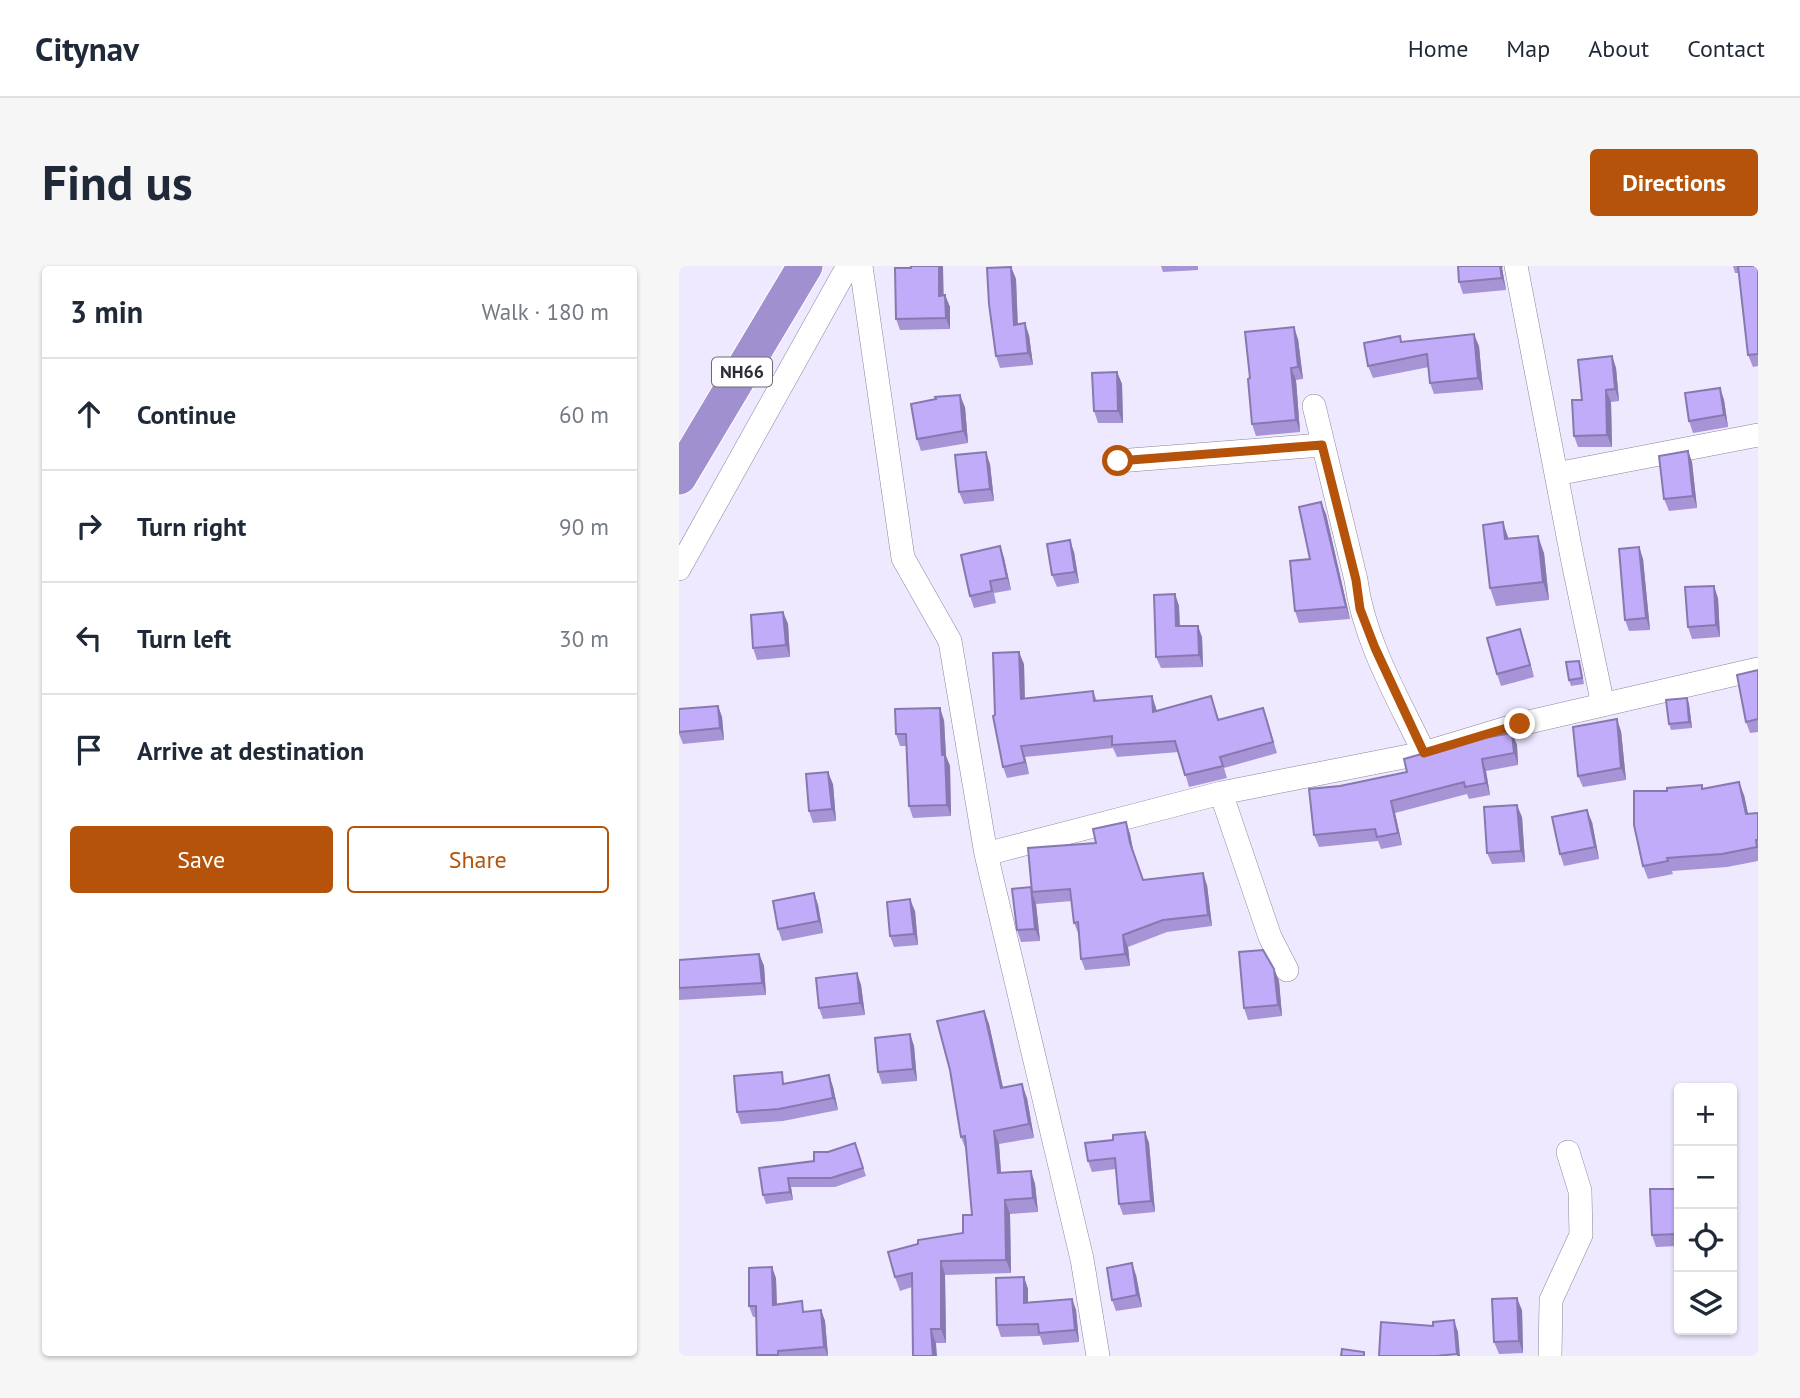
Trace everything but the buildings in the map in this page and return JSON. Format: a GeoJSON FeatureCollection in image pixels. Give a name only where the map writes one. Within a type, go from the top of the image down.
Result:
{"type":"FeatureCollection","features":[{"type":"Feature","properties":{"kind":"highway","name":"NH66"},"geometry":{"type":"LineString","coordinates":[[679,477],[805,266]]}},
{"type":"Feature","properties":{"kind":"street"},"geometry":{"type":"LineString","coordinates":[[679,569],[848,266]]}},
{"type":"Feature","properties":{"kind":"street"},"geometry":{"type":"LineString","coordinates":[[861,266],[903,558],[950,641],[986,854],[1082,1259],[1098,1356]]}},
{"type":"Feature","properties":{"kind":"street"},"geometry":{"type":"LineString","coordinates":[[1516,266],[1603,705]]}},
{"type":"Feature","properties":{"kind":"street"},"geometry":{"type":"LineString","coordinates":[[1314,406],[1356,580],[1360,609],[1375,648],[1424,753]]}},
{"type":"Feature","properties":{"kind":"street"},"geometry":{"type":"LineString","coordinates":[[1556,474],[1758,435]]}},
{"type":"Feature","properties":{"kind":"street"},"geometry":{"type":"LineString","coordinates":[[1118,461],[1322,445]]}},
{"type":"Feature","properties":{"kind":"street"},"geometry":{"type":"LineString","coordinates":[[986,854],[1221,793],[1424,753],[1520,724],[1758,668]]}},
{"type":"Feature","properties":{"kind":"street"},"geometry":{"type":"LineString","coordinates":[[1221,793],[1270,937],[1287,970]]}},
{"type":"Feature","properties":{"kind":"street"},"geometry":{"type":"LineString","coordinates":[[1550,1356],[1551,1300],[1581,1235],[1580,1191],[1568,1152]]}},
{"type":"Feature","properties":{"kind":"route"},"geometry":{"type":"LineString","coordinates":[[1118,461],[1322,445],[1356,580],[1360,609],[1375,648],[1424,753],[1520,724]]}}]}
